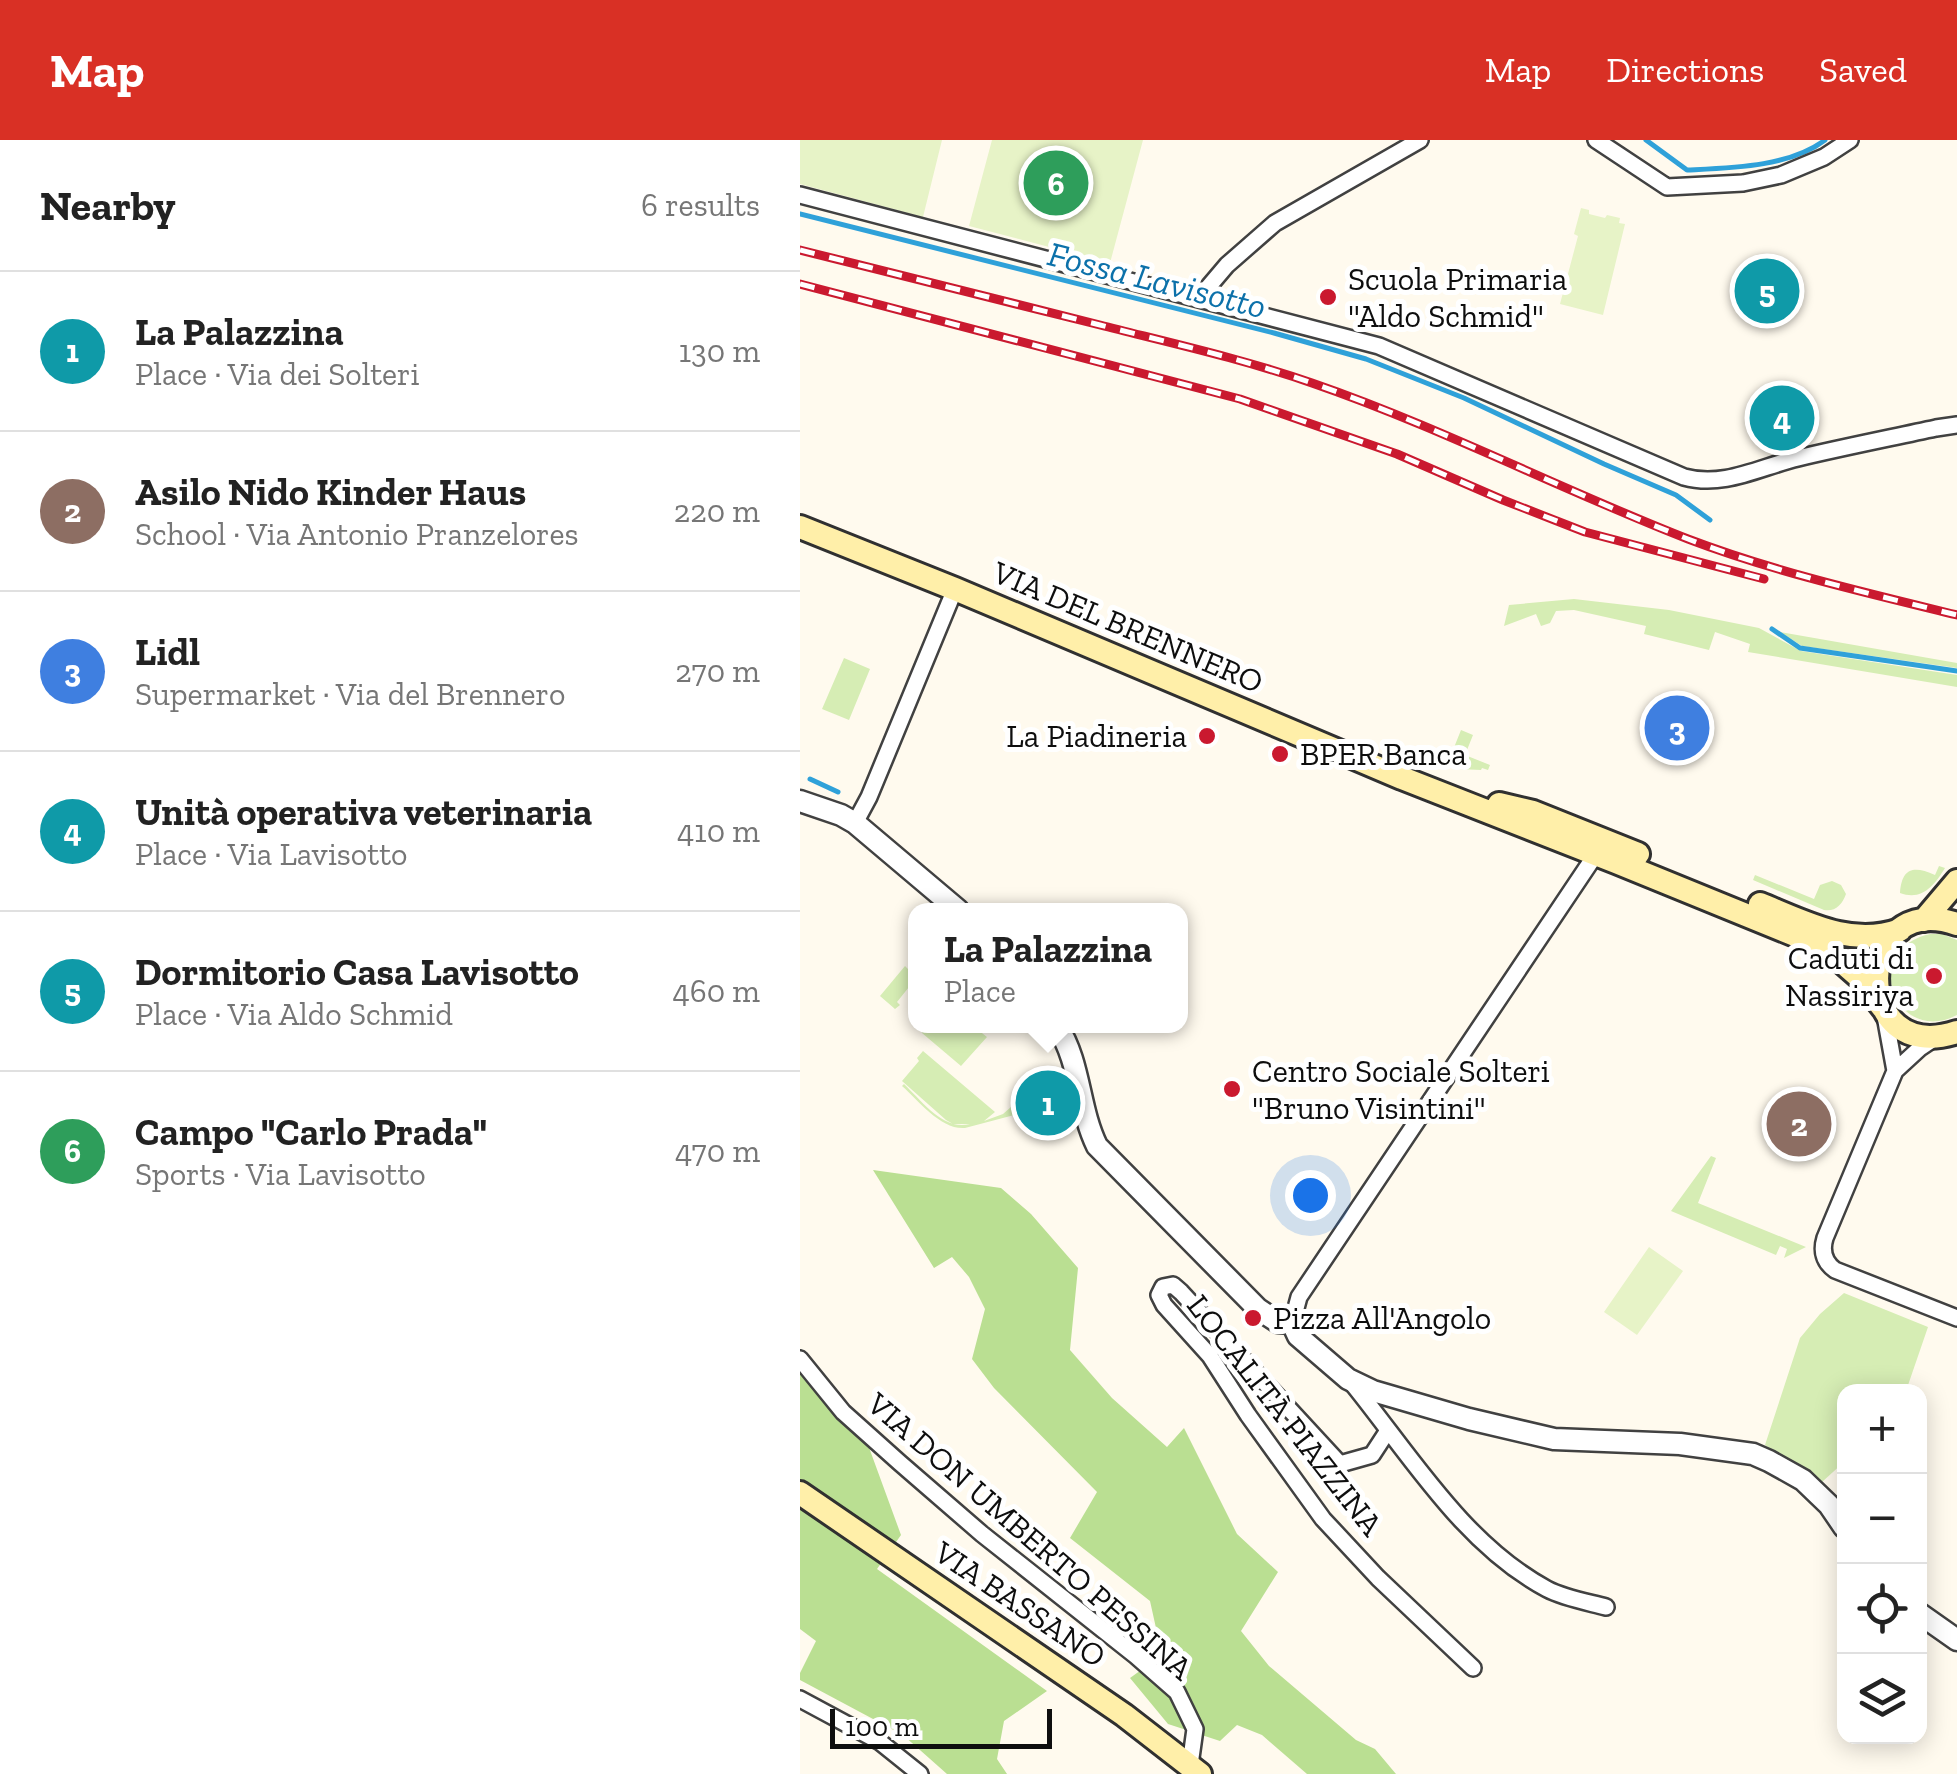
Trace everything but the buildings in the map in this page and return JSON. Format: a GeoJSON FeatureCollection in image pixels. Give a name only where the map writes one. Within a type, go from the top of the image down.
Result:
{"type":"FeatureCollection","features":[{"type":"Feature","properties":{"kind":"main road","name":"VIA DEL BRENNERO"},"geometry":{"type":"LineString","coordinates":[[800,527],[1430,789],[1806,940],[1834,955],[1858,976],[1899,1026],[1910,1032],[1947,1034]]}},
{"type":"Feature","properties":{"kind":"main road","name":"VIA DEL BRENNERO"},"geometry":{"type":"LineString","coordinates":[[1430,789],[1533,812],[1607,859],[1841,934],[1876,937],[1924,920]]}},
{"type":"Feature","properties":{"kind":"main road"},"geometry":{"type":"LineString","coordinates":[[1924,920],[1957,881]]}},
{"type":"Feature","properties":{"kind":"main road"},"geometry":{"type":"LineString","coordinates":[[1924,920],[1957,924]]}},
{"type":"Feature","properties":{"kind":"main road"},"geometry":{"type":"LineString","coordinates":[[1883,1008],[1877,992],[1877,964],[1888,941],[1900,930]]}},
{"type":"Feature","properties":{"kind":"main road","name":"VIA BASSANO"},"geometry":{"type":"LineString","coordinates":[[800,1494],[1124,1715],[1195,1770]]}},
{"type":"Feature","properties":{"kind":"street"},"geometry":{"type":"LineString","coordinates":[[1198,298],[1226,265],[1275,223],[1420,140]]}},
{"type":"Feature","properties":{"kind":"street"},"geometry":{"type":"LineString","coordinates":[[1596,140],[1667,187],[1743,184],[1780,175],[1824,158],[1850,140]]}},
{"type":"Feature","properties":{"kind":"street"},"geometry":{"type":"LineString","coordinates":[[800,195],[1379,346],[1703,482],[1722,481],[1800,458],[1957,425]]}},
{"type":"Feature","properties":{"kind":"street"},"geometry":{"type":"LineString","coordinates":[[854,823],[870,798],[954,589]]}},
{"type":"Feature","properties":{"kind":"street"},"geometry":{"type":"LineString","coordinates":[[800,801],[854,823],[950,903]]}},
{"type":"Feature","properties":{"kind":"street"},"geometry":{"type":"LineString","coordinates":[[1606,1607],[1548,1590],[1466,1527],[1348,1379],[1298,1336],[1292,1323],[1298,1297],[1607,859]]}},
{"type":"Feature","properties":{"kind":"street"},"geometry":{"type":"LineString","coordinates":[[1883,1008],[1895,1071]]}},
{"type":"Feature","properties":{"kind":"street"},"geometry":{"type":"LineString","coordinates":[[1062,1033],[1074,1059],[1089,1130],[1097,1146],[1258,1309],[1278,1322],[1292,1323]]}},
{"type":"Feature","properties":{"kind":"street"},"geometry":{"type":"LineString","coordinates":[[1947,1034],[1920,1048],[1895,1071],[1823,1251],[1835,1270],[1957,1318]]}},
{"type":"Feature","properties":{"kind":"street","name":"LOCALITÀ PIAZZINA"},"geometry":{"type":"LineString","coordinates":[[1387,1432],[1372,1455],[1340,1464],[1181,1292],[1173,1285],[1163,1288],[1160,1295],[1164,1305],[1210,1356],[1324,1519],[1378,1578],[1473,1668]]}},
{"type":"Feature","properties":{"kind":"street","name":"VIA DON UMBERTO PESSINA"},"geometry":{"type":"LineString","coordinates":[[800,1359],[843,1412],[900,1463],[1177,1692],[1195,1729],[1195,1770]]}},
{"type":"Feature","properties":{"kind":"street"},"geometry":{"type":"LineString","coordinates":[[1348,1379],[1373,1391],[1554,1439],[1680,1444],[1752,1454],[1804,1480],[1837,1516]]}},
{"type":"Feature","properties":{"kind":"street"},"geometry":{"type":"LineString","coordinates":[[1927,1619],[1957,1640]]}},
{"type":"Feature","properties":{"kind":"street"},"geometry":{"type":"LineString","coordinates":[[800,1699],[880,1742],[920,1774]]}},
{"type":"Feature","properties":{"kind":"green space"},"geometry":{"type":"Polygon","coordinates":[[[800,140],[942,140],[923,217],[800,184],[800,140]]]}},
{"type":"Feature","properties":{"kind":"green space"},"geometry":{"type":"Polygon","coordinates":[[[992,140],[1143,140],[1110,263],[969,226],[992,140]]]}},
{"type":"Feature","properties":{"kind":"green space"},"geometry":{"type":"Polygon","coordinates":[[[1581,208],[1589,210],[1589,214],[1620,218],[1619,223],[1625,224],[1603,315],[1560,304],[1578,236],[1574,234],[1581,208]]]}},
{"type":"Feature","properties":{"kind":"green space"},"geometry":{"type":"Polygon","coordinates":[[[1574,599],[1669,610],[1759,628],[1801,651],[1957,675],[1957,687],[1748,652],[1750,644],[1715,632],[1709,650],[1644,634],[1646,626],[1574,610],[1556,611],[1550,623],[1541,626],[1536,614],[1504,626],[1509,605],[1574,599]]]}},
{"type":"Feature","properties":{"kind":"green space"},"geometry":{"type":"Polygon","coordinates":[[[1780,632],[1957,663],[1957,668],[1802,646],[1780,632]]]}},
{"type":"Feature","properties":{"kind":"green space"},"geometry":{"type":"Polygon","coordinates":[[[844,658],[870,669],[849,720],[822,709],[844,658]]]}},
{"type":"Feature","properties":{"kind":"green space"},"geometry":{"type":"Polygon","coordinates":[[[1461,730],[1473,735],[1465,755],[1490,765],[1488,770],[1458,769],[1461,765],[1449,760],[1461,730]]]}},
{"type":"Feature","properties":{"kind":"green space"},"geometry":{"type":"Polygon","coordinates":[[[1939,866],[1945,868],[1927,890],[1915,895],[1900,893],[1903,878],[1910,871],[1935,875],[1939,866]]]}},
{"type":"Feature","properties":{"kind":"green space"},"geometry":{"type":"Polygon","coordinates":[[[1755,875],[1814,899],[1820,885],[1832,881],[1841,885],[1846,894],[1838,907],[1824,910],[1753,880],[1755,875]]]}},
{"type":"Feature","properties":{"kind":"green space"},"geometry":{"type":"Polygon","coordinates":[[[1930,934],[1957,940],[1957,1015],[1935,1021],[1917,1018],[1903,1008],[1891,975],[1895,958],[1908,943],[1930,934]]]}},
{"type":"Feature","properties":{"kind":"green space"},"geometry":{"type":"Polygon","coordinates":[[[905,966],[908,988],[897,1002],[900,1005],[895,1009],[880,996],[905,966]]]}},
{"type":"Feature","properties":{"kind":"green space"},"geometry":{"type":"Polygon","coordinates":[[[922,1033],[982,1033],[987,1037],[961,1066],[922,1033]]]}},
{"type":"Feature","properties":{"kind":"green space"},"geometry":{"type":"Polygon","coordinates":[[[923,1051],[995,1112],[984,1121],[1003,1114],[1020,1099],[1024,1102],[1016,1111],[1018,1114],[965,1128],[939,1120],[902,1086],[952,1123],[902,1081],[923,1051]]]}},
{"type":"Feature","properties":{"kind":"green space"},"geometry":{"type":"Polygon","coordinates":[[[1711,1156],[1716,1158],[1698,1203],[1806,1247],[1784,1258],[1787,1249],[1780,1246],[1776,1255],[1671,1211],[1711,1156]]]}},
{"type":"Feature","properties":{"kind":"green space"},"geometry":{"type":"Polygon","coordinates":[[[873,1170],[1001,1188],[1031,1214],[1078,1268],[1070,1350],[1112,1398],[1167,1447],[1184,1428],[1237,1534],[1278,1572],[1241,1631],[1269,1666],[1356,1740],[1375,1749],[1396,1774],[1307,1774],[1262,1735],[1237,1725],[1220,1741],[1168,1724],[1130,1678],[1162,1655],[1150,1601],[1070,1538],[1097,1492],[994,1388],[972,1359],[985,1309],[969,1277],[952,1257],[934,1268],[873,1170]]]}},
{"type":"Feature","properties":{"kind":"green space"},"geometry":{"type":"Polygon","coordinates":[[[1649,1247],[1683,1271],[1637,1335],[1604,1312],[1649,1247]]]}},
{"type":"Feature","properties":{"kind":"green space"},"geometry":{"type":"Polygon","coordinates":[[[1844,1293],[1928,1327],[1908,1384],[1837,1384],[1837,1468],[1822,1482],[1765,1445],[1800,1338],[1844,1293]]]}},
{"type":"Feature","properties":{"kind":"green space"},"geometry":{"type":"Polygon","coordinates":[[[800,1367],[867,1442],[901,1535],[877,1569],[1047,1691],[1004,1721],[997,1759],[1007,1774],[947,1774],[903,1735],[800,1680],[816,1641],[800,1629],[800,1367]]]}},
{"type":"Feature","properties":{"kind":"waterway"},"geometry":{"type":"LineString","coordinates":[[1646,140],[1687,170],[1777,161],[1825,140]]}},
{"type":"Feature","properties":{"kind":"waterway","name":"Fossa Lavisotto"},"geometry":{"type":"LineString","coordinates":[[800,214],[1366,359],[1464,398],[1676,495],[1710,520]]}},
{"type":"Feature","properties":{"kind":"waterway","name":"Fossa Lavisotto"},"geometry":{"type":"LineString","coordinates":[[1772,629],[1800,648],[1957,671]]}},
{"type":"Feature","properties":{"kind":"waterway"},"geometry":{"type":"LineString","coordinates":[[810,779],[838,792]]}},
{"type":"Feature","properties":{"kind":"railway"},"geometry":{"type":"LineString","coordinates":[[800,250],[1286,374],[1407,419],[1721,551],[1957,615]]}},
{"type":"Feature","properties":{"kind":"railway"},"geometry":{"type":"LineString","coordinates":[[800,284],[1240,399],[1397,454],[1585,532],[1764,579]]}},
{"type":"Feature","properties":{"kind":"place","name":"Campo \"Carlo Prada\""},"geometry":{"type":"Point","coordinates":[1056,183]}},
{"type":"Feature","properties":{"kind":"place","name":"Dormitorio Casa Lavisotto"},"geometry":{"type":"Point","coordinates":[1767,291]}},
{"type":"Feature","properties":{"kind":"place","name":"Scuola Primaria \"Aldo Schmid\""},"geometry":{"type":"Point","coordinates":[1328,297]}},
{"type":"Feature","properties":{"kind":"place","name":"Unità operativa veterinaria"},"geometry":{"type":"Point","coordinates":[1782,418]}},
{"type":"Feature","properties":{"kind":"place","name":"Lidl"},"geometry":{"type":"Point","coordinates":[1677,728]}},
{"type":"Feature","properties":{"kind":"place","name":"La Piadineria"},"geometry":{"type":"Point","coordinates":[1207,736]}},
{"type":"Feature","properties":{"kind":"place","name":"BPER Banca"},"geometry":{"type":"Point","coordinates":[1280,754]}},
{"type":"Feature","properties":{"kind":"place","name":"Caduti di Nassiriya"},"geometry":{"type":"Point","coordinates":[1934,976]}},
{"type":"Feature","properties":{"kind":"place","name":"Centro Sociale Solteri \"Bruno Visintini\""},"geometry":{"type":"Point","coordinates":[1232,1089]}},
{"type":"Feature","properties":{"kind":"place","name":"La Palazzina"},"geometry":{"type":"Point","coordinates":[1048,1103]}},
{"type":"Feature","properties":{"kind":"place","name":"Asilo Nido Kinder Haus"},"geometry":{"type":"Point","coordinates":[1799,1124]}},
{"type":"Feature","properties":{"kind":"place","name":"Pizza All'Angolo"},"geometry":{"type":"Point","coordinates":[1253,1318]}}]}
